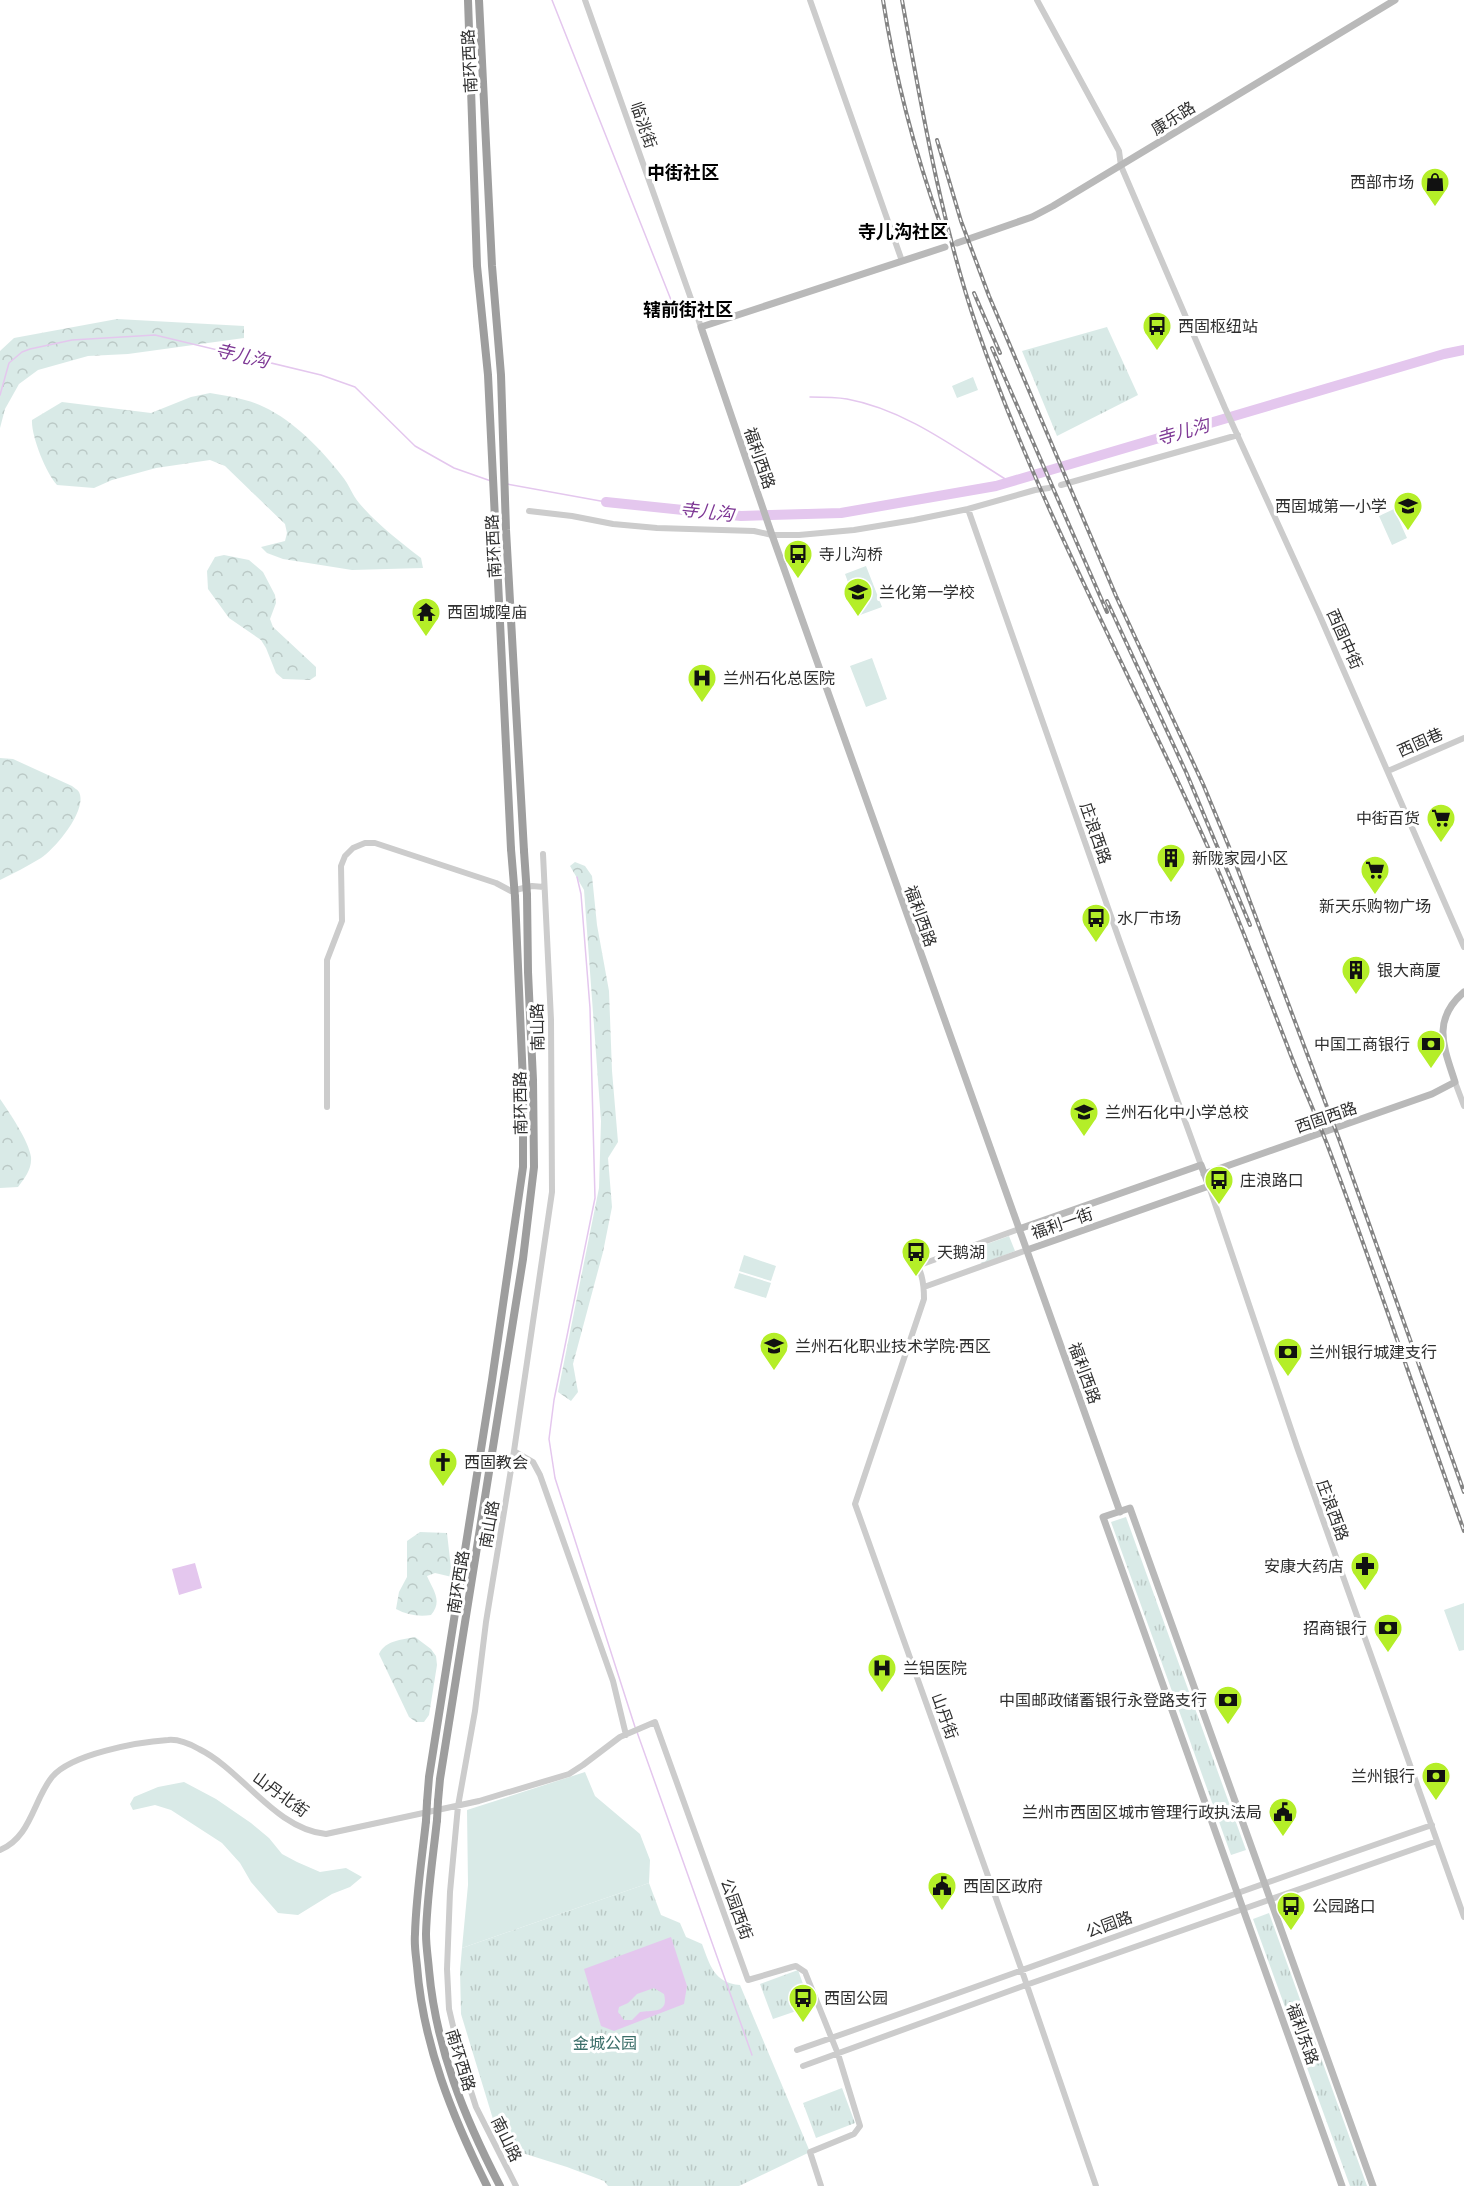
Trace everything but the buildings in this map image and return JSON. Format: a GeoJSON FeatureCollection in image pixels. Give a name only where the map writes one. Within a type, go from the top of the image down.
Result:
{"type":"FeatureCollection","features":[{"type":"Feature","properties":{"kind":"highway","name":"南环西路"},"geometry":{"type":"LineString","coordinates":[[468,0],[477,266],[488,375],[515,897],[523,1083],[523,1167],[508,1279],[431,1766],[414,1935],[418,1987],[428,2038],[446,2097],[466,2145],[487,2186]]}},
{"type":"Feature","properties":{"kind":"highway","name":"南环西路"},"geometry":{"type":"LineString","coordinates":[[479,0],[492,266],[501,375],[502,462],[527,895],[534,1167],[523,1259],[438,1801],[426,1935],[439,2037],[457,2096],[500,2186]]}},
{"type":"Feature","properties":{"kind":"main road","name":"康乐路"},"geometry":{"type":"LineString","coordinates":[[957,243],[1037,214],[1121,166],[1395,0]]}},
{"type":"Feature","properties":{"kind":"main road"},"geometry":{"type":"LineString","coordinates":[[700,327],[945,247]]}},
{"type":"Feature","properties":{"kind":"main road","name":"福利西路"},"geometry":{"type":"LineString","coordinates":[[700,327],[771,533],[1120,1512]]}},
{"type":"Feature","properties":{"kind":"main road"},"geometry":{"type":"LineString","coordinates":[[1455,1082],[1442,1036],[1443,1023],[1454,1002],[1464,992]]}},
{"type":"Feature","properties":{"kind":"main road","name":"西固西路"},"geometry":{"type":"LineString","coordinates":[[1204,1174],[1432,1094],[1455,1082]]}},
{"type":"Feature","properties":{"kind":"main road"},"geometry":{"type":"LineString","coordinates":[[1201,1165],[1209,1186]]}},
{"type":"Feature","properties":{"kind":"main road","name":"福利一街"},"geometry":{"type":"LineString","coordinates":[[1019,1229],[1201,1165]]}},
{"type":"Feature","properties":{"kind":"main road","name":"福利一街"},"geometry":{"type":"LineString","coordinates":[[1027,1250],[1209,1186]]}},
{"type":"Feature","properties":{"kind":"main road"},"geometry":{"type":"LineString","coordinates":[[1238,1891],[1103,1517],[1131,1508],[1271,1900]]}},
{"type":"Feature","properties":{"kind":"main road","name":"福利东路"},"geometry":{"type":"LineString","coordinates":[[1238,1891],[1342,2186]]}},
{"type":"Feature","properties":{"kind":"main road","name":"福利东路"},"geometry":{"type":"LineString","coordinates":[[1271,1900],[1373,2186]]}},
{"type":"Feature","properties":{"kind":"street","name":"临洮街"},"geometry":{"type":"LineString","coordinates":[[585,0],[700,327]]}},
{"type":"Feature","properties":{"kind":"street"},"geometry":{"type":"LineString","coordinates":[[810,0],[902,261]]}},
{"type":"Feature","properties":{"kind":"street","name":"西固中街"},"geometry":{"type":"LineString","coordinates":[[1037,0],[1119,151],[1121,166],[1225,408],[1320,614],[1464,947]]}},
{"type":"Feature","properties":{"kind":"street"},"geometry":{"type":"LineString","coordinates":[[1061,484],[1238,435]]}},
{"type":"Feature","properties":{"kind":"street"},"geometry":{"type":"LineString","coordinates":[[529,512],[572,516],[613,524],[681,530],[819,534],[854,530],[968,509],[1049,488]]}},
{"type":"Feature","properties":{"kind":"street","name":"庄浪西路"},"geometry":{"type":"LineString","coordinates":[[968,509],[1201,1165]]}},
{"type":"Feature","properties":{"kind":"street","name":"西固巷"},"geometry":{"type":"LineString","coordinates":[[1388,771],[1464,738]]}},
{"type":"Feature","properties":{"kind":"street"},"geometry":{"type":"LineString","coordinates":[[327,1107],[327,960],[342,921],[341,866],[350,850],[361,844],[375,843],[496,883],[511,891],[544,883]]}},
{"type":"Feature","properties":{"kind":"street","name":"南山路"},"geometry":{"type":"LineString","coordinates":[[516,2186],[476,2107],[461,2060],[449,2009],[447,1969],[458,1806],[475,1711],[486,1622],[552,1192],[551,1020],[543,854]]}},
{"type":"Feature","properties":{"kind":"street"},"geometry":{"type":"LineString","coordinates":[[1455,1082],[1464,1106]]}},
{"type":"Feature","properties":{"kind":"street","name":"庄浪西路"},"geometry":{"type":"LineString","coordinates":[[1209,1186],[1297,1447],[1464,1917]]}},
{"type":"Feature","properties":{"kind":"street","name":"福利一街"},"geometry":{"type":"LineString","coordinates":[[917,1266],[1019,1229]]}},
{"type":"Feature","properties":{"kind":"street","name":"福利一街"},"geometry":{"type":"LineString","coordinates":[[924,1287],[1027,1250]]}},
{"type":"Feature","properties":{"kind":"street","name":"山丹街"},"geometry":{"type":"LineString","coordinates":[[910,1255],[917,1266],[924,1287],[924,1299],[855,1504],[1022,1971],[1096,2186]]}},
{"type":"Feature","properties":{"kind":"street"},"geometry":{"type":"LineString","coordinates":[[514,1451],[533,1462],[540,1475],[613,1680],[626,1735]]}},
{"type":"Feature","properties":{"kind":"street","name":"山丹北街"},"geometry":{"type":"LineString","coordinates":[[0,1850],[10,1845],[22,1834],[52,1778],[62,1769],[91,1755],[170,1740],[192,1745],[210,1754],[270,1807],[298,1825],[315,1833],[335,1833],[458,1806],[569,1774],[583,1766],[611,1743],[634,1730],[655,1722]]}},
{"type":"Feature","properties":{"kind":"street","name":"公园西街"},"geometry":{"type":"LineString","coordinates":[[655,1722],[748,1980],[784,1968],[796,1966],[801,1968],[805,1971],[832,2038]]}},
{"type":"Feature","properties":{"kind":"street","name":"公园路"},"geometry":{"type":"LineString","coordinates":[[797,2050],[1022,1971],[1238,1891],[1432,1825]]}},
{"type":"Feature","properties":{"kind":"street","name":"公园路"},"geometry":{"type":"LineString","coordinates":[[803,2066],[1437,1840]]}},
{"type":"Feature","properties":{"kind":"street"},"geometry":{"type":"LineString","coordinates":[[822,2186],[810,2152],[854,2134],[860,2126],[832,2038]]}},
{"type":"Feature","properties":{"kind":"green space"},"geometry":{"type":"Polygon","coordinates":[[[117,319],[244,326],[244,338],[128,354],[88,356],[38,370],[19,384],[5,409],[0,428],[0,351],[14,338],[117,319]]]}},
{"type":"Feature","properties":{"kind":"green space"},"geometry":{"type":"Polygon","coordinates":[[[1107,327],[1138,395],[1057,436],[1022,351],[1107,327]]]}},
{"type":"Feature","properties":{"kind":"green space"},"geometry":{"type":"Polygon","coordinates":[[[973,377],[978,390],[957,398],[952,386],[973,377]]]}},
{"type":"Feature","properties":{"kind":"green space"},"geometry":{"type":"Polygon","coordinates":[[[210,393],[258,404],[297,428],[334,466],[366,511],[421,558],[423,568],[352,570],[283,559],[267,553],[261,547],[285,541],[287,533],[285,524],[225,466],[210,460],[156,468],[112,480],[94,488],[57,485],[44,463],[32,427],[32,420],[62,402],[151,413],[191,397],[210,393]]]}},
{"type":"Feature","properties":{"kind":"green space"},"geometry":{"type":"Polygon","coordinates":[[[1394,509],[1407,538],[1392,545],[1379,516],[1394,509]]]}},
{"type":"Feature","properties":{"kind":"green space"},"geometry":{"type":"Polygon","coordinates":[[[224,555],[249,560],[263,572],[275,595],[276,603],[270,619],[273,627],[316,667],[316,676],[310,680],[283,679],[276,673],[261,640],[229,618],[208,589],[207,571],[215,557],[224,555]]]}},
{"type":"Feature","properties":{"kind":"green space"},"geometry":{"type":"Polygon","coordinates":[[[866,566],[882,607],[860,615],[845,574],[866,566]]]}},
{"type":"Feature","properties":{"kind":"green space"},"geometry":{"type":"Polygon","coordinates":[[[872,658],[887,699],[866,707],[850,666],[872,658]]]}},
{"type":"Feature","properties":{"kind":"green space"},"geometry":{"type":"Polygon","coordinates":[[[0,758],[13,759],[72,786],[79,792],[81,800],[69,828],[47,853],[0,880],[0,758]]]}},
{"type":"Feature","properties":{"kind":"green space"},"geometry":{"type":"Polygon","coordinates":[[[575,862],[585,866],[592,876],[597,925],[609,991],[618,1142],[608,1158],[612,1207],[603,1252],[573,1364],[578,1392],[571,1401],[558,1392],[599,1188],[601,1121],[584,890],[570,866],[575,862]]]}},
{"type":"Feature","properties":{"kind":"green space"},"geometry":{"type":"Polygon","coordinates":[[[0,1099],[23,1135],[31,1157],[29,1169],[18,1187],[0,1188],[0,1099]]]}},
{"type":"Feature","properties":{"kind":"green space"},"geometry":{"type":"Polygon","coordinates":[[[1009,1236],[1015,1251],[982,1264],[976,1248],[1009,1236]]]}},
{"type":"Feature","properties":{"kind":"green space"},"geometry":{"type":"Polygon","coordinates":[[[744,1255],[776,1266],[771,1281],[739,1271],[744,1255]]]}},
{"type":"Feature","properties":{"kind":"green space"},"geometry":{"type":"Polygon","coordinates":[[[739,1273],[771,1283],[766,1298],[734,1288],[739,1273]]]}},
{"type":"Feature","properties":{"kind":"green space"},"geometry":{"type":"Polygon","coordinates":[[[1126,1517],[1246,1850],[1231,1855],[1111,1522],[1126,1517]]]}},
{"type":"Feature","properties":{"kind":"green space"},"geometry":{"type":"Polygon","coordinates":[[[420,1532],[447,1533],[452,1577],[435,1573],[427,1576],[437,1600],[435,1610],[427,1616],[409,1614],[396,1609],[399,1592],[407,1577],[407,1541],[420,1532]]]}},
{"type":"Feature","properties":{"kind":"green space"},"geometry":{"type":"Polygon","coordinates":[[[1464,1603],[1464,1650],[1459,1651],[1444,1610],[1464,1603]]]}},
{"type":"Feature","properties":{"kind":"green space"},"geometry":{"type":"Polygon","coordinates":[[[415,1637],[431,1649],[436,1656],[437,1665],[429,1715],[424,1722],[416,1722],[409,1717],[379,1654],[390,1643],[415,1637]]]}},
{"type":"Feature","properties":{"kind":"green space"},"geometry":{"type":"Polygon","coordinates":[[[585,1772],[595,1796],[640,1834],[650,1860],[649,1883],[462,1948],[468,1885],[467,1810],[585,1772]]]}},
{"type":"Feature","properties":{"kind":"green space"},"geometry":{"type":"Polygon","coordinates":[[[184,1782],[216,1799],[251,1823],[269,1838],[282,1854],[320,1872],[346,1868],[362,1877],[350,1887],[332,1894],[298,1915],[278,1913],[222,1843],[171,1810],[155,1805],[133,1810],[130,1804],[134,1797],[158,1787],[184,1782]]]}},
{"type":"Feature","properties":{"kind":"green space","name":"金城公园"},"geometry":{"type":"Polygon","coordinates":[[[649,1883],[661,1915],[680,1923],[686,1937],[702,1944],[714,1972],[719,1977],[731,1984],[740,1985],[810,2152],[739,2186],[608,2186],[604,2181],[516,2151],[496,2129],[461,2014],[462,1948],[649,1883]]]}},
{"type":"Feature","properties":{"kind":"green space"},"geometry":{"type":"Polygon","coordinates":[[[1269,1913],[1367,2186],[1350,2186],[1253,1919],[1269,1913]]]}},
{"type":"Feature","properties":{"kind":"green space"},"geometry":{"type":"Polygon","coordinates":[[[798,1970],[811,2006],[773,2019],[760,1984],[798,1970]]]}},
{"type":"Feature","properties":{"kind":"green space"},"geometry":{"type":"Polygon","coordinates":[[[842,2088],[855,2123],[816,2138],[803,2103],[842,2088]]]}},
{"type":"Feature","properties":{"kind":"shaded area"},"geometry":{"type":"Polygon","coordinates":[[[195,1563],[202,1588],[179,1595],[172,1569],[195,1563]]]}},
{"type":"Feature","properties":{"kind":"shaded area"},"geometry":{"type":"Polygon","coordinates":[[[671,1937],[687,1986],[684,2004],[614,2031],[601,2026],[584,1969],[671,1937]],[[654,1988],[637,1994],[628,2003],[619,2007],[618,2012],[624,2020],[632,2020],[640,2012],[659,2010],[664,2005],[664,1994],[654,1988]]]}},
{"type":"Feature","properties":{"kind":"waterway"},"geometry":{"type":"LineString","coordinates":[[552,0],[677,315]]}},
{"type":"Feature","properties":{"kind":"waterway","name":"寺儿沟"},"geometry":{"type":"LineString","coordinates":[[0,395],[9,363],[22,352],[72,340],[155,335],[321,375],[355,387],[415,446],[454,468],[491,481]]}},
{"type":"Feature","properties":{"kind":"waterway","name":"寺儿沟"},"geometry":{"type":"LineString","coordinates":[[606,502],[741,516],[841,513],[996,486],[1464,350]]}},
{"type":"Feature","properties":{"kind":"waterway"},"geometry":{"type":"LineString","coordinates":[[810,397],[847,399],[890,412],[931,433],[1010,482]]}},
{"type":"Feature","properties":{"kind":"waterway","name":"寺儿沟"},"geometry":{"type":"LineString","coordinates":[[507,484],[606,502]]}},
{"type":"Feature","properties":{"kind":"waterway"},"geometry":{"type":"LineString","coordinates":[[577,877],[581,894],[590,1008],[595,1198],[554,1400],[549,1439],[555,1478],[635,1727]]}},
{"type":"Feature","properties":{"kind":"waterway"},"geometry":{"type":"LineString","coordinates":[[637,1732],[752,2055]]}},
{"type":"Feature","properties":{"kind":"railway"},"geometry":{"type":"LineString","coordinates":[[883,0],[893,58],[907,114],[941,226]]}},
{"type":"Feature","properties":{"kind":"railway"},"geometry":{"type":"LineString","coordinates":[[902,0],[943,207],[977,328],[1002,396],[1059,531],[1184,795],[1233,907],[1327,1144],[1464,1531]]}},
{"type":"Feature","properties":{"kind":"railway"},"geometry":{"type":"LineString","coordinates":[[937,140],[961,221],[989,296],[1116,596],[1203,784],[1234,859],[1339,1139],[1464,1492]]}},
{"type":"Feature","properties":{"kind":"railway"},"geometry":{"type":"LineString","coordinates":[[974,293],[1000,353]]}},
{"type":"Feature","properties":{"kind":"railway"},"geometry":{"type":"LineString","coordinates":[[992,348],[1107,612]]}},
{"type":"Feature","properties":{"kind":"railway"},"geometry":{"type":"LineString","coordinates":[[1107,601],[1186,772],[1250,925]]}},
{"type":"Feature","properties":{"kind":"place","name":"西部市场"},"geometry":{"type":"Point","coordinates":[1435,208]}},
{"type":"Feature","properties":{"kind":"place","name":"西固枢纽站"},"geometry":{"type":"Point","coordinates":[1157,352]}},
{"type":"Feature","properties":{"kind":"place","name":"西固城第一小学"},"geometry":{"type":"Point","coordinates":[1408,532]}},
{"type":"Feature","properties":{"kind":"place","name":"寺儿沟桥"},"geometry":{"type":"Point","coordinates":[798,580]}},
{"type":"Feature","properties":{"kind":"place","name":"兰化第一学校"},"geometry":{"type":"Point","coordinates":[858,618]}},
{"type":"Feature","properties":{"kind":"place","name":"西固城隍庙"},"geometry":{"type":"Point","coordinates":[426,638]}},
{"type":"Feature","properties":{"kind":"place","name":"兰州石化总医院"},"geometry":{"type":"Point","coordinates":[702,704]}},
{"type":"Feature","properties":{"kind":"place","name":"中街百货"},"geometry":{"type":"Point","coordinates":[1441,844]}},
{"type":"Feature","properties":{"kind":"place","name":"新陇家园小区"},"geometry":{"type":"Point","coordinates":[1171,884]}},
{"type":"Feature","properties":{"kind":"place","name":"新天乐购物广场"},"geometry":{"type":"Point","coordinates":[1375,896]}},
{"type":"Feature","properties":{"kind":"place","name":"水厂市场"},"geometry":{"type":"Point","coordinates":[1096,944]}},
{"type":"Feature","properties":{"kind":"place","name":"银大商厦"},"geometry":{"type":"Point","coordinates":[1356,996]}},
{"type":"Feature","properties":{"kind":"place","name":"中国工商银行"},"geometry":{"type":"Point","coordinates":[1431,1070]}},
{"type":"Feature","properties":{"kind":"place","name":"兰州石化中小学总校"},"geometry":{"type":"Point","coordinates":[1084,1138]}},
{"type":"Feature","properties":{"kind":"place","name":"庄浪路口"},"geometry":{"type":"Point","coordinates":[1219,1206]}},
{"type":"Feature","properties":{"kind":"place","name":"天鹅湖"},"geometry":{"type":"Point","coordinates":[916,1278]}},
{"type":"Feature","properties":{"kind":"place","name":"兰州石化职业技术学院·西区"},"geometry":{"type":"Point","coordinates":[774,1372]}},
{"type":"Feature","properties":{"kind":"place","name":"兰州银行城建支行"},"geometry":{"type":"Point","coordinates":[1288,1378]}},
{"type":"Feature","properties":{"kind":"place","name":"西固教会"},"geometry":{"type":"Point","coordinates":[443,1488]}},
{"type":"Feature","properties":{"kind":"place","name":"安康大药店"},"geometry":{"type":"Point","coordinates":[1365,1592]}},
{"type":"Feature","properties":{"kind":"place","name":"招商银行"},"geometry":{"type":"Point","coordinates":[1388,1654]}},
{"type":"Feature","properties":{"kind":"place","name":"兰铝医院"},"geometry":{"type":"Point","coordinates":[882,1694]}},
{"type":"Feature","properties":{"kind":"place","name":"中国邮政储蓄银行永登路支行"},"geometry":{"type":"Point","coordinates":[1228,1726]}},
{"type":"Feature","properties":{"kind":"place","name":"兰州银行"},"geometry":{"type":"Point","coordinates":[1436,1802]}},
{"type":"Feature","properties":{"kind":"place","name":"兰州市西固区城市管理行政执法局"},"geometry":{"type":"Point","coordinates":[1283,1838]}},
{"type":"Feature","properties":{"kind":"place","name":"西固区政府"},"geometry":{"type":"Point","coordinates":[942,1912]}},
{"type":"Feature","properties":{"kind":"place","name":"公园路口"},"geometry":{"type":"Point","coordinates":[1291,1932]}},
{"type":"Feature","properties":{"kind":"place","name":"西固公园"},"geometry":{"type":"Point","coordinates":[803,2024]}},
{"type":"Feature","properties":{"kind":"district","name":"中街社区"},"geometry":{"type":"Point","coordinates":[683,173]}},
{"type":"Feature","properties":{"kind":"district","name":"寺儿沟社区"},"geometry":{"type":"Point","coordinates":[903,232]}},
{"type":"Feature","properties":{"kind":"district","name":"辖前街社区"},"geometry":{"type":"Point","coordinates":[688,310]}}]}
